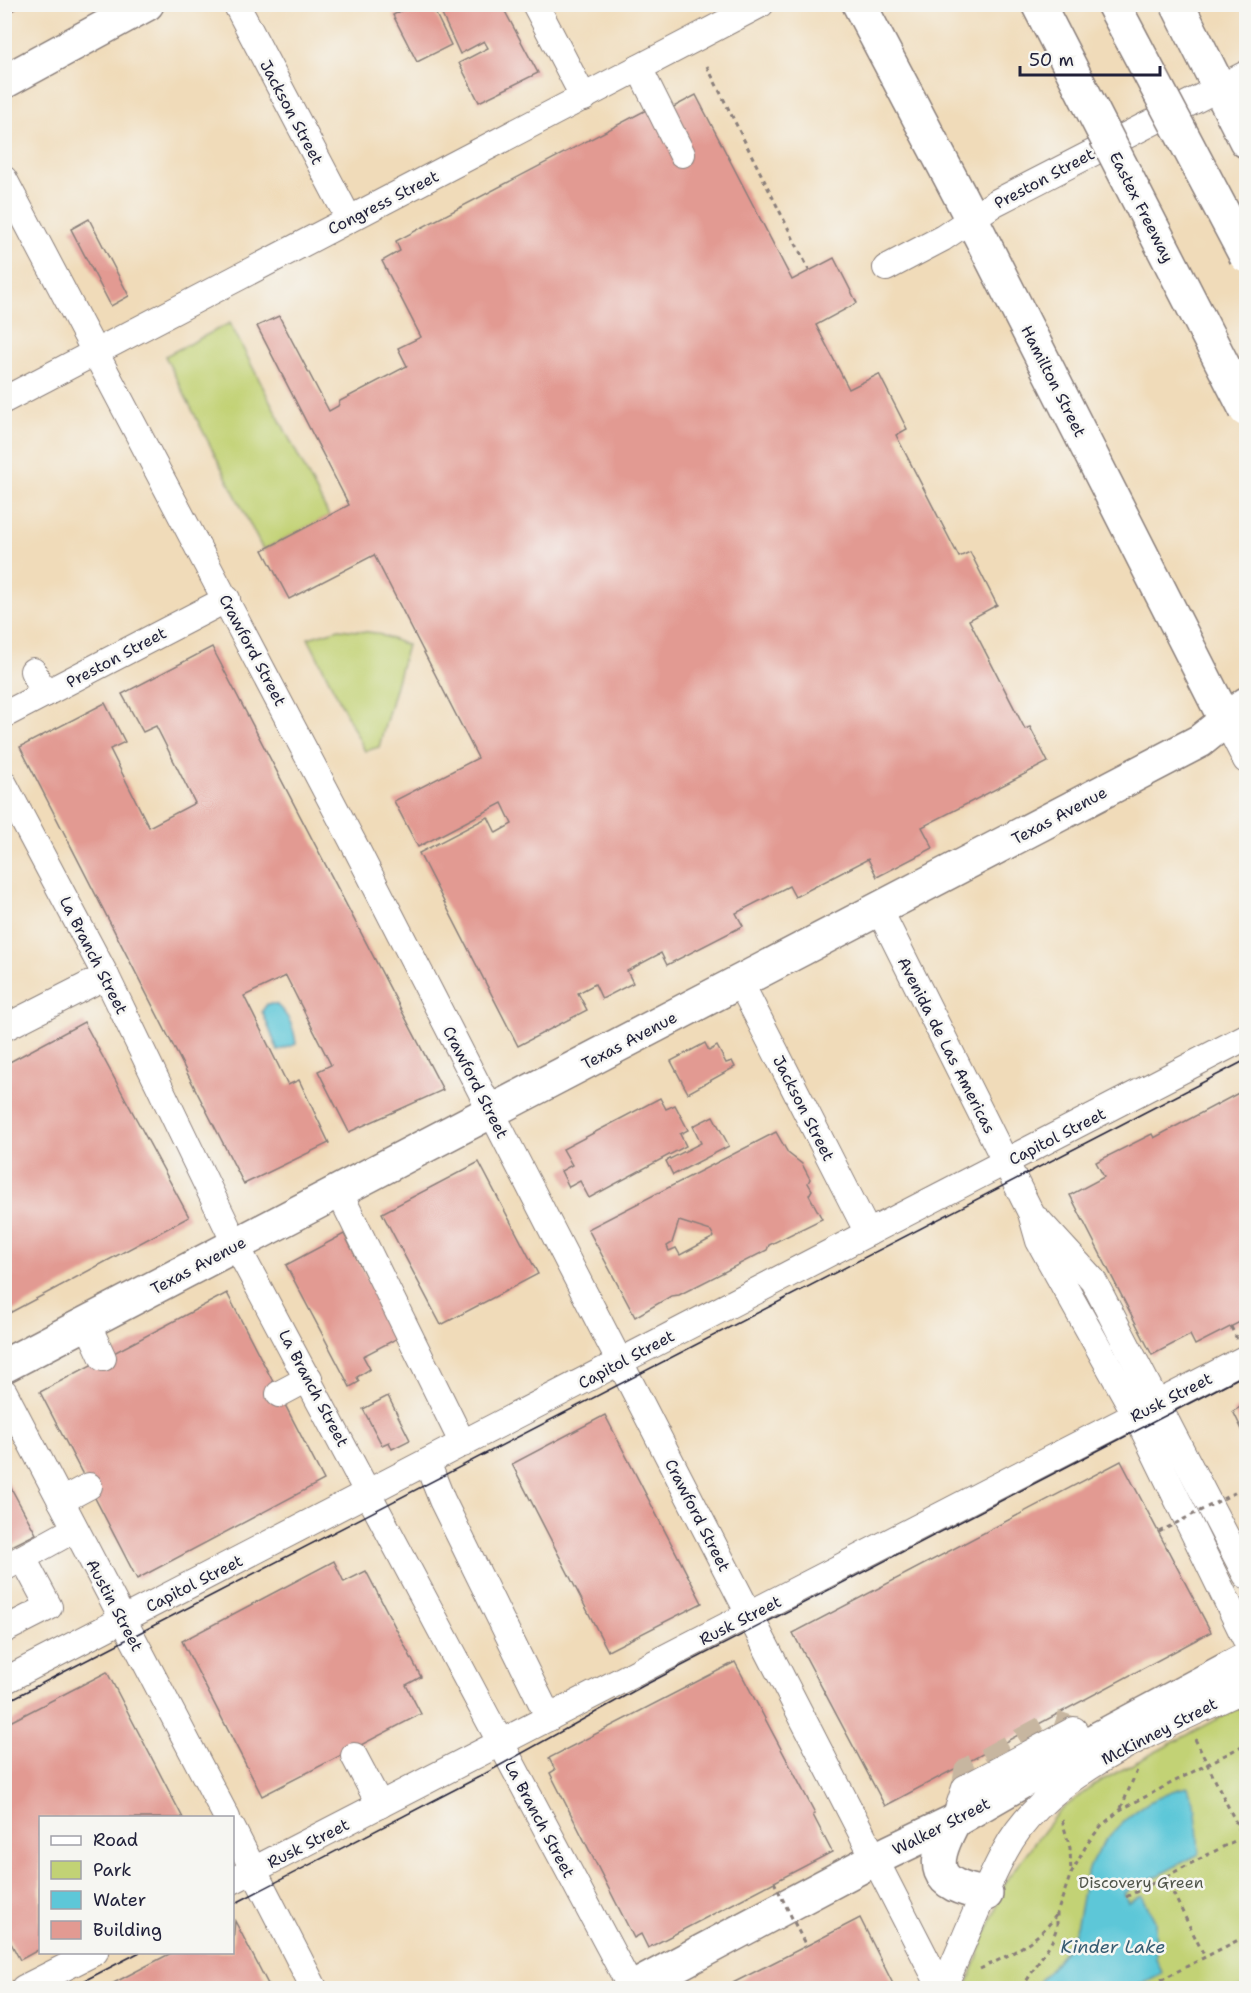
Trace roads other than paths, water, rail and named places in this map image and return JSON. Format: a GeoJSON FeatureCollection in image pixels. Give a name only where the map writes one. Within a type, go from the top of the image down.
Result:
{"type":"FeatureCollection","features":[{"type":"Feature","properties":{"kind":"main road"},"geometry":{"type":"LineString","coordinates":[[4,82],[147,4]]}},
{"type":"Feature","properties":{"kind":"main road","name":"Hamilton Street"},"geometry":{"type":"LineString","coordinates":[[859,4],[971,219],[1236,712]]}},
{"type":"Feature","properties":{"kind":"main road","name":"Eastex Freeway"},"geometry":{"type":"LineString","coordinates":[[1038,4],[1246,410]]}},
{"type":"Feature","properties":{"kind":"main road"},"geometry":{"type":"LineString","coordinates":[[1113,4],[1246,256]]}},
{"type":"Feature","properties":{"kind":"main road"},"geometry":{"type":"LineString","coordinates":[[1177,4],[1233,81],[1246,141]]}},
{"type":"Feature","properties":{"kind":"main road","name":"Texas Avenue"},"geometry":{"type":"LineString","coordinates":[[4,1366],[1200,741],[1236,712]]}},
{"type":"Feature","properties":{"kind":"main road","name":"Walker Street"},"geometry":{"type":"LineString","coordinates":[[632,1989],[874,1859],[1089,1755],[1246,1659]]}},
{"type":"Feature","properties":{"kind":"main road"},"geometry":{"type":"LineString","coordinates":[[954,1821],[939,1855],[944,1878],[960,1890],[986,1894]]}},
{"type":"Feature","properties":{"kind":"street","name":"Jackson Street"},"geometry":{"type":"LineString","coordinates":[[236,4],[349,219]]}},
{"type":"Feature","properties":{"kind":"street"},"geometry":{"type":"LineString","coordinates":[[535,4],[584,98]]}},
{"type":"Feature","properties":{"kind":"street","name":"Congress Street"},"geometry":{"type":"LineString","coordinates":[[4,400],[761,4]]}},
{"type":"Feature","properties":{"kind":"street"},"geometry":{"type":"LineString","coordinates":[[639,68],[682,154]]}},
{"type":"Feature","properties":{"kind":"street","name":"Preston Street"},"geometry":{"type":"LineString","coordinates":[[886,268],[943,238],[995,202],[1233,81]]}},
{"type":"Feature","properties":{"kind":"street","name":"Crawford Street"},"geometry":{"type":"LineString","coordinates":[[4,179],[227,599],[622,1362],[748,1615],[942,1989]]}},
{"type":"Feature","properties":{"kind":"street","name":"Preston Street"},"geometry":{"type":"LineString","coordinates":[[4,715],[227,599]]}},
{"type":"Feature","properties":{"kind":"street"},"geometry":{"type":"LineString","coordinates":[[33,671],[45,694]]}},
{"type":"Feature","properties":{"kind":"street","name":"Hamilton Street"},"geometry":{"type":"LineString","coordinates":[[1236,712],[1246,760]]}},
{"type":"Feature","properties":{"kind":"street","name":"La Branch Street"},"geometry":{"type":"LineString","coordinates":[[4,784],[106,976],[236,1245],[370,1492],[499,1744],[632,1989]]}},
{"type":"Feature","properties":{"kind":"street","name":"Avenida de Las Americas"},"geometry":{"type":"LineString","coordinates":[[879,909],[1031,1213],[1039,1241],[1061,1284],[1147,1410],[1246,1575]]}},
{"type":"Feature","properties":{"kind":"street"},"geometry":{"type":"LineString","coordinates":[[4,1028],[106,976]]}},
{"type":"Feature","properties":{"kind":"street","name":"Jackson Street"},"geometry":{"type":"LineString","coordinates":[[740,982],[868,1233]]}},
{"type":"Feature","properties":{"kind":"street","name":"Capitol Street"},"geometry":{"type":"LineString","coordinates":[[4,1681],[1244,1037]]}},
{"type":"Feature","properties":{"kind":"street"},"geometry":{"type":"LineString","coordinates":[[339,1192],[463,1444]]}},
{"type":"Feature","properties":{"kind":"street"},"geometry":{"type":"LineString","coordinates":[[87,1323],[103,1359]]}},
{"type":"Feature","properties":{"kind":"street","name":"Rusk Street"},"geometry":{"type":"LineString","coordinates":[[244,1876],[1246,1359]]}},
{"type":"Feature","properties":{"kind":"street"},"geometry":{"type":"LineString","coordinates":[[279,1394],[309,1378]]}},
{"type":"Feature","properties":{"kind":"street","name":"Austin Street"},"geometry":{"type":"LineString","coordinates":[[4,1392],[226,1816]]}},
{"type":"Feature","properties":{"kind":"street","name":"Avenida de Las Americas"},"geometry":{"type":"LineString","coordinates":[[1147,1410],[1246,1640]]}},
{"type":"Feature","properties":{"kind":"street"},"geometry":{"type":"LineString","coordinates":[[427,1462],[442,1500],[549,1718]]}},
{"type":"Feature","properties":{"kind":"street"},"geometry":{"type":"LineString","coordinates":[[61,1501],[89,1486]]}},
{"type":"Feature","properties":{"kind":"street"},"geometry":{"type":"LineString","coordinates":[[4,1630],[49,1607],[14,1563],[75,1529]]}},
{"type":"Feature","properties":{"kind":"street","name":"McKinney Street"},"geometry":{"type":"LineString","coordinates":[[942,1989],[1005,1850],[1030,1816],[1080,1773],[1089,1755],[1119,1749],[1246,1688]]}},
{"type":"Feature","properties":{"kind":"street"},"geometry":{"type":"LineString","coordinates":[[354,1756],[380,1806]]}},
{"type":"Feature","properties":{"kind":"street"},"geometry":{"type":"LineString","coordinates":[[234,1836],[244,1876],[314,1989]]}},
{"type":"Feature","properties":{"kind":"street"},"geometry":{"type":"LineString","coordinates":[[24,1989],[92,1954]]}},
{"type":"Feature","properties":{"kind":"water"},"geometry":{"type":"Polygon","coordinates":[[[267,1004],[276,1004],[288,1017],[296,1044],[278,1051],[262,1011],[267,1004]]]}},
{"type":"Feature","properties":{"kind":"water","name":"Kinder Lake"},"geometry":{"type":"Polygon","coordinates":[[[1188,1787],[1196,1811],[1199,1854],[1124,1893],[1128,1902],[1142,1895],[1155,1921],[1156,1958],[1162,1973],[1133,1988],[1034,1988],[1072,1937],[1086,1878],[1101,1847],[1125,1820],[1140,1808],[1172,1791],[1188,1787]]]}},
{"type":"Feature","properties":{"kind":"tunnel"},"geometry":{"type":"LineString","coordinates":[[965,1788],[967,1771],[1054,1723],[1074,1730]]}},
{"type":"Feature","properties":{"kind":"tram line"},"geometry":{"type":"LineString","coordinates":[[4,1703],[1246,1060]]}},
{"type":"Feature","properties":{"kind":"tram line"},"geometry":{"type":"LineString","coordinates":[[234,1904],[479,1777],[643,1686],[1246,1374]]}},
{"type":"Feature","properties":{"kind":"tram line"},"geometry":{"type":"LineString","coordinates":[[70,1988],[136,1954]]}},
{"type":"Feature","properties":{"kind":"park label","name":"Discovery Green"},"geometry":{"type":"Point","coordinates":[1141,1882]}}]}
